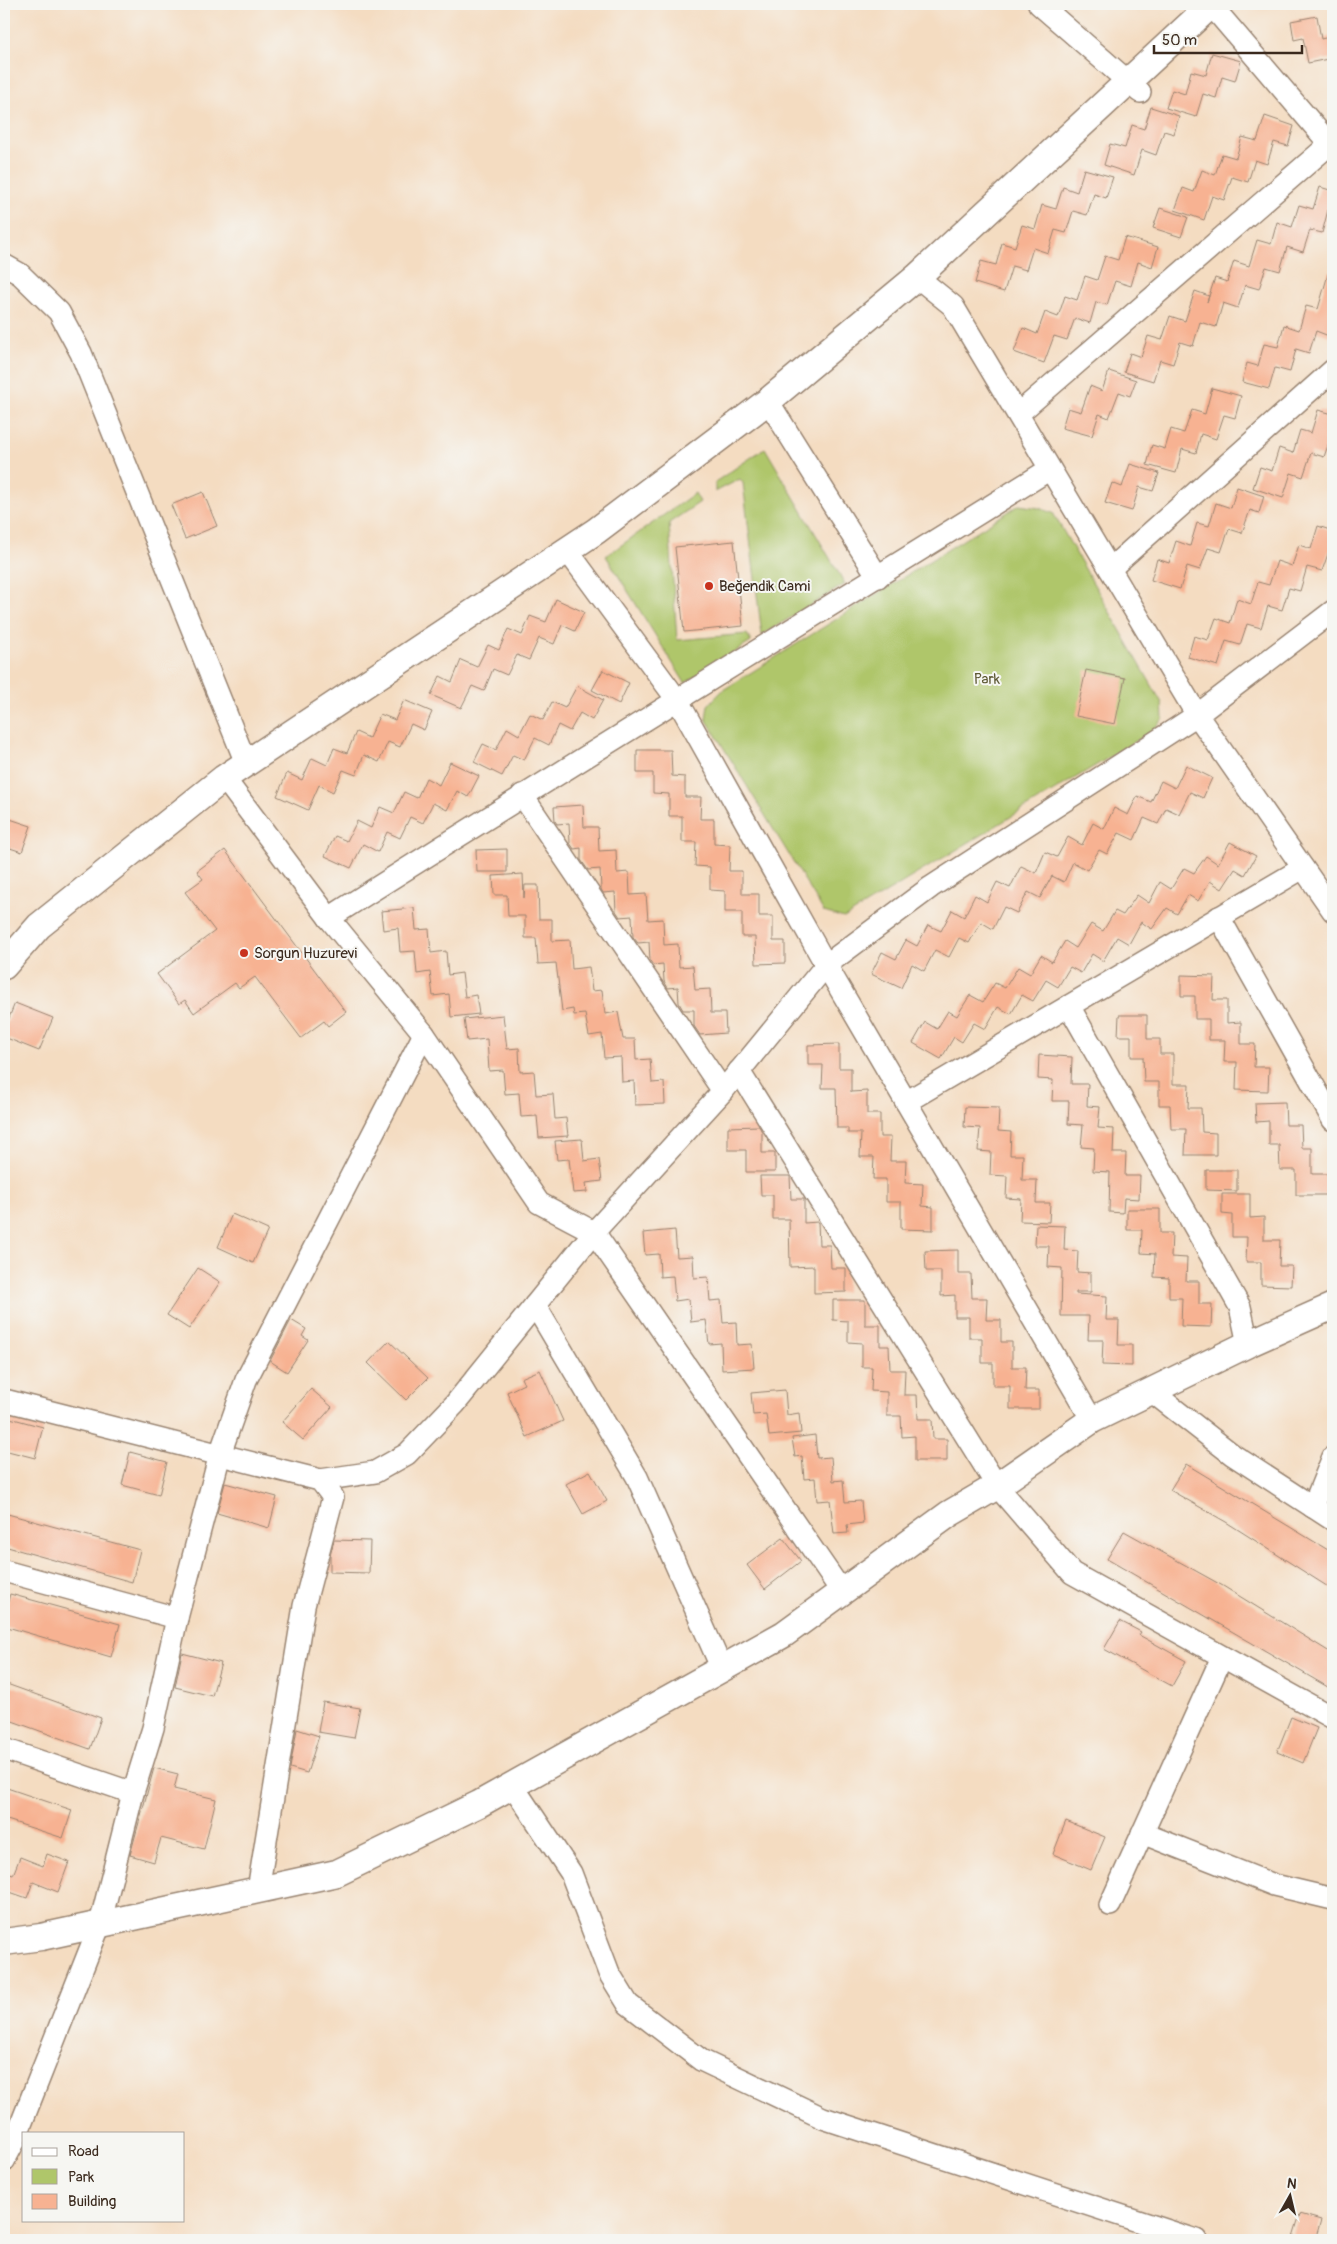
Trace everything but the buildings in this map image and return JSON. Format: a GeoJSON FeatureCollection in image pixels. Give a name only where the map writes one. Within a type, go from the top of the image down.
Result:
{"type":"FeatureCollection","features":[{"type":"Feature","properties":{"kind":"street"},"geometry":{"type":"LineString","coordinates":[[1038,4],[1133,87]]}},
{"type":"Feature","properties":{"kind":"street"},"geometry":{"type":"LineString","coordinates":[[4,966],[39,926],[224,778],[596,531],[768,401],[917,277],[1133,87],[1211,4],[1332,146],[1018,414]]}},
{"type":"Feature","properties":{"kind":"street"},"geometry":{"type":"LineString","coordinates":[[4,265],[20,274],[58,312],[81,353],[246,763]]}},
{"type":"Feature","properties":{"kind":"street"},"geometry":{"type":"LineString","coordinates":[[917,277],[953,306],[1197,715],[1333,911]]}},
{"type":"Feature","properties":{"kind":"street"},"geometry":{"type":"LineString","coordinates":[[1110,569],[1333,370]]}},
{"type":"Feature","properties":{"kind":"street"},"geometry":{"type":"LineString","coordinates":[[768,401],[878,576]]}},
{"type":"Feature","properties":{"kind":"street"},"geometry":{"type":"LineString","coordinates":[[329,918],[522,795],[678,701],[1050,469]]}},
{"type":"Feature","properties":{"kind":"street"},"geometry":{"type":"LineString","coordinates":[[567,550],[678,701],[826,965],[1092,1420]]}},
{"type":"Feature","properties":{"kind":"street"},"geometry":{"type":"LineString","coordinates":[[4,1400],[320,1480],[375,1472],[407,1454],[455,1404],[594,1232],[723,1091],[826,965],[931,887],[1197,715],[1333,611]]}},
{"type":"Feature","properties":{"kind":"street"},"geometry":{"type":"LineString","coordinates":[[224,778],[329,918],[424,1034],[539,1203],[594,1232],[842,1592]]}},
{"type":"Feature","properties":{"kind":"street"},"geometry":{"type":"LineString","coordinates":[[522,795],[723,1091]]}},
{"type":"Feature","properties":{"kind":"street"},"geometry":{"type":"LineString","coordinates":[[906,1102],[1303,868]]}},
{"type":"Feature","properties":{"kind":"street"},"geometry":{"type":"LineString","coordinates":[[1219,917],[1333,1120]]}},
{"type":"Feature","properties":{"kind":"street"},"geometry":{"type":"LineString","coordinates":[[1070,1006],[1240,1308],[1248,1344]]}},
{"type":"Feature","properties":{"kind":"street"},"geometry":{"type":"LineString","coordinates":[[4,2161],[14,2142],[100,1924],[133,1792],[153,1728],[177,1618],[220,1454],[246,1380],[424,1034]]}},
{"type":"Feature","properties":{"kind":"street"},"geometry":{"type":"LineString","coordinates":[[739,1071],[997,1486],[1072,1573],[1333,1718]]}},
{"type":"Feature","properties":{"kind":"street"},"geometry":{"type":"LineString","coordinates":[[535,1305],[637,1477],[722,1669]]}},
{"type":"Feature","properties":{"kind":"street"},"geometry":{"type":"LineString","coordinates":[[4,1942],[100,1924],[337,1873],[480,1804],[784,1634],[949,1514],[997,1486],[1092,1420],[1248,1344],[1333,1306]]}},
{"type":"Feature","properties":{"kind":"street"},"geometry":{"type":"LineString","coordinates":[[1151,1391],[1233,1455],[1333,1520]]}},
{"type":"Feature","properties":{"kind":"street"},"geometry":{"type":"LineString","coordinates":[[1313,1508],[1333,1457]]}},
{"type":"Feature","properties":{"kind":"street"},"geometry":{"type":"LineString","coordinates":[[258,1890],[304,1606],[333,1497],[320,1480]]}},
{"type":"Feature","properties":{"kind":"street"},"geometry":{"type":"LineString","coordinates":[[4,1571],[177,1618]]}},
{"type":"Feature","properties":{"kind":"street"},"geometry":{"type":"LineString","coordinates":[[1110,1905],[1222,1657]]}},
{"type":"Feature","properties":{"kind":"street"},"geometry":{"type":"LineString","coordinates":[[4,1749],[133,1792]]}},
{"type":"Feature","properties":{"kind":"street"},"geometry":{"type":"LineString","coordinates":[[513,1786],[572,1873],[609,1973],[628,2004],[701,2060],[823,2118],[1196,2240]]}},
{"type":"Feature","properties":{"kind":"street"},"geometry":{"type":"LineString","coordinates":[[1142,1833],[1274,1885],[1333,1899]]}},
{"type":"Feature","properties":{"kind":"green space"},"geometry":{"type":"Polygon","coordinates":[[[765,448],[845,584],[762,635],[743,483],[740,479],[715,492],[715,482],[765,448]]]}},
{"type":"Feature","properties":{"kind":"green space"},"geometry":{"type":"Polygon","coordinates":[[[695,493],[700,502],[669,523],[677,640],[747,634],[751,642],[685,683],[606,556],[695,493]]]}},
{"type":"Feature","properties":{"kind":"green space","name":"Park"},"geometry":{"type":"Polygon","coordinates":[[[1019,505],[1039,508],[1053,513],[1162,703],[1163,719],[1151,732],[844,918],[824,912],[706,719],[708,705],[723,690],[1019,505]]]}},
{"type":"Feature","properties":{"kind":"place","name":"Beğendik Cami"},"geometry":{"type":"Point","coordinates":[709,586]}},
{"type":"Feature","properties":{"kind":"place","name":"Sorgun Huzurevi"},"geometry":{"type":"Point","coordinates":[244,953]}}]}
